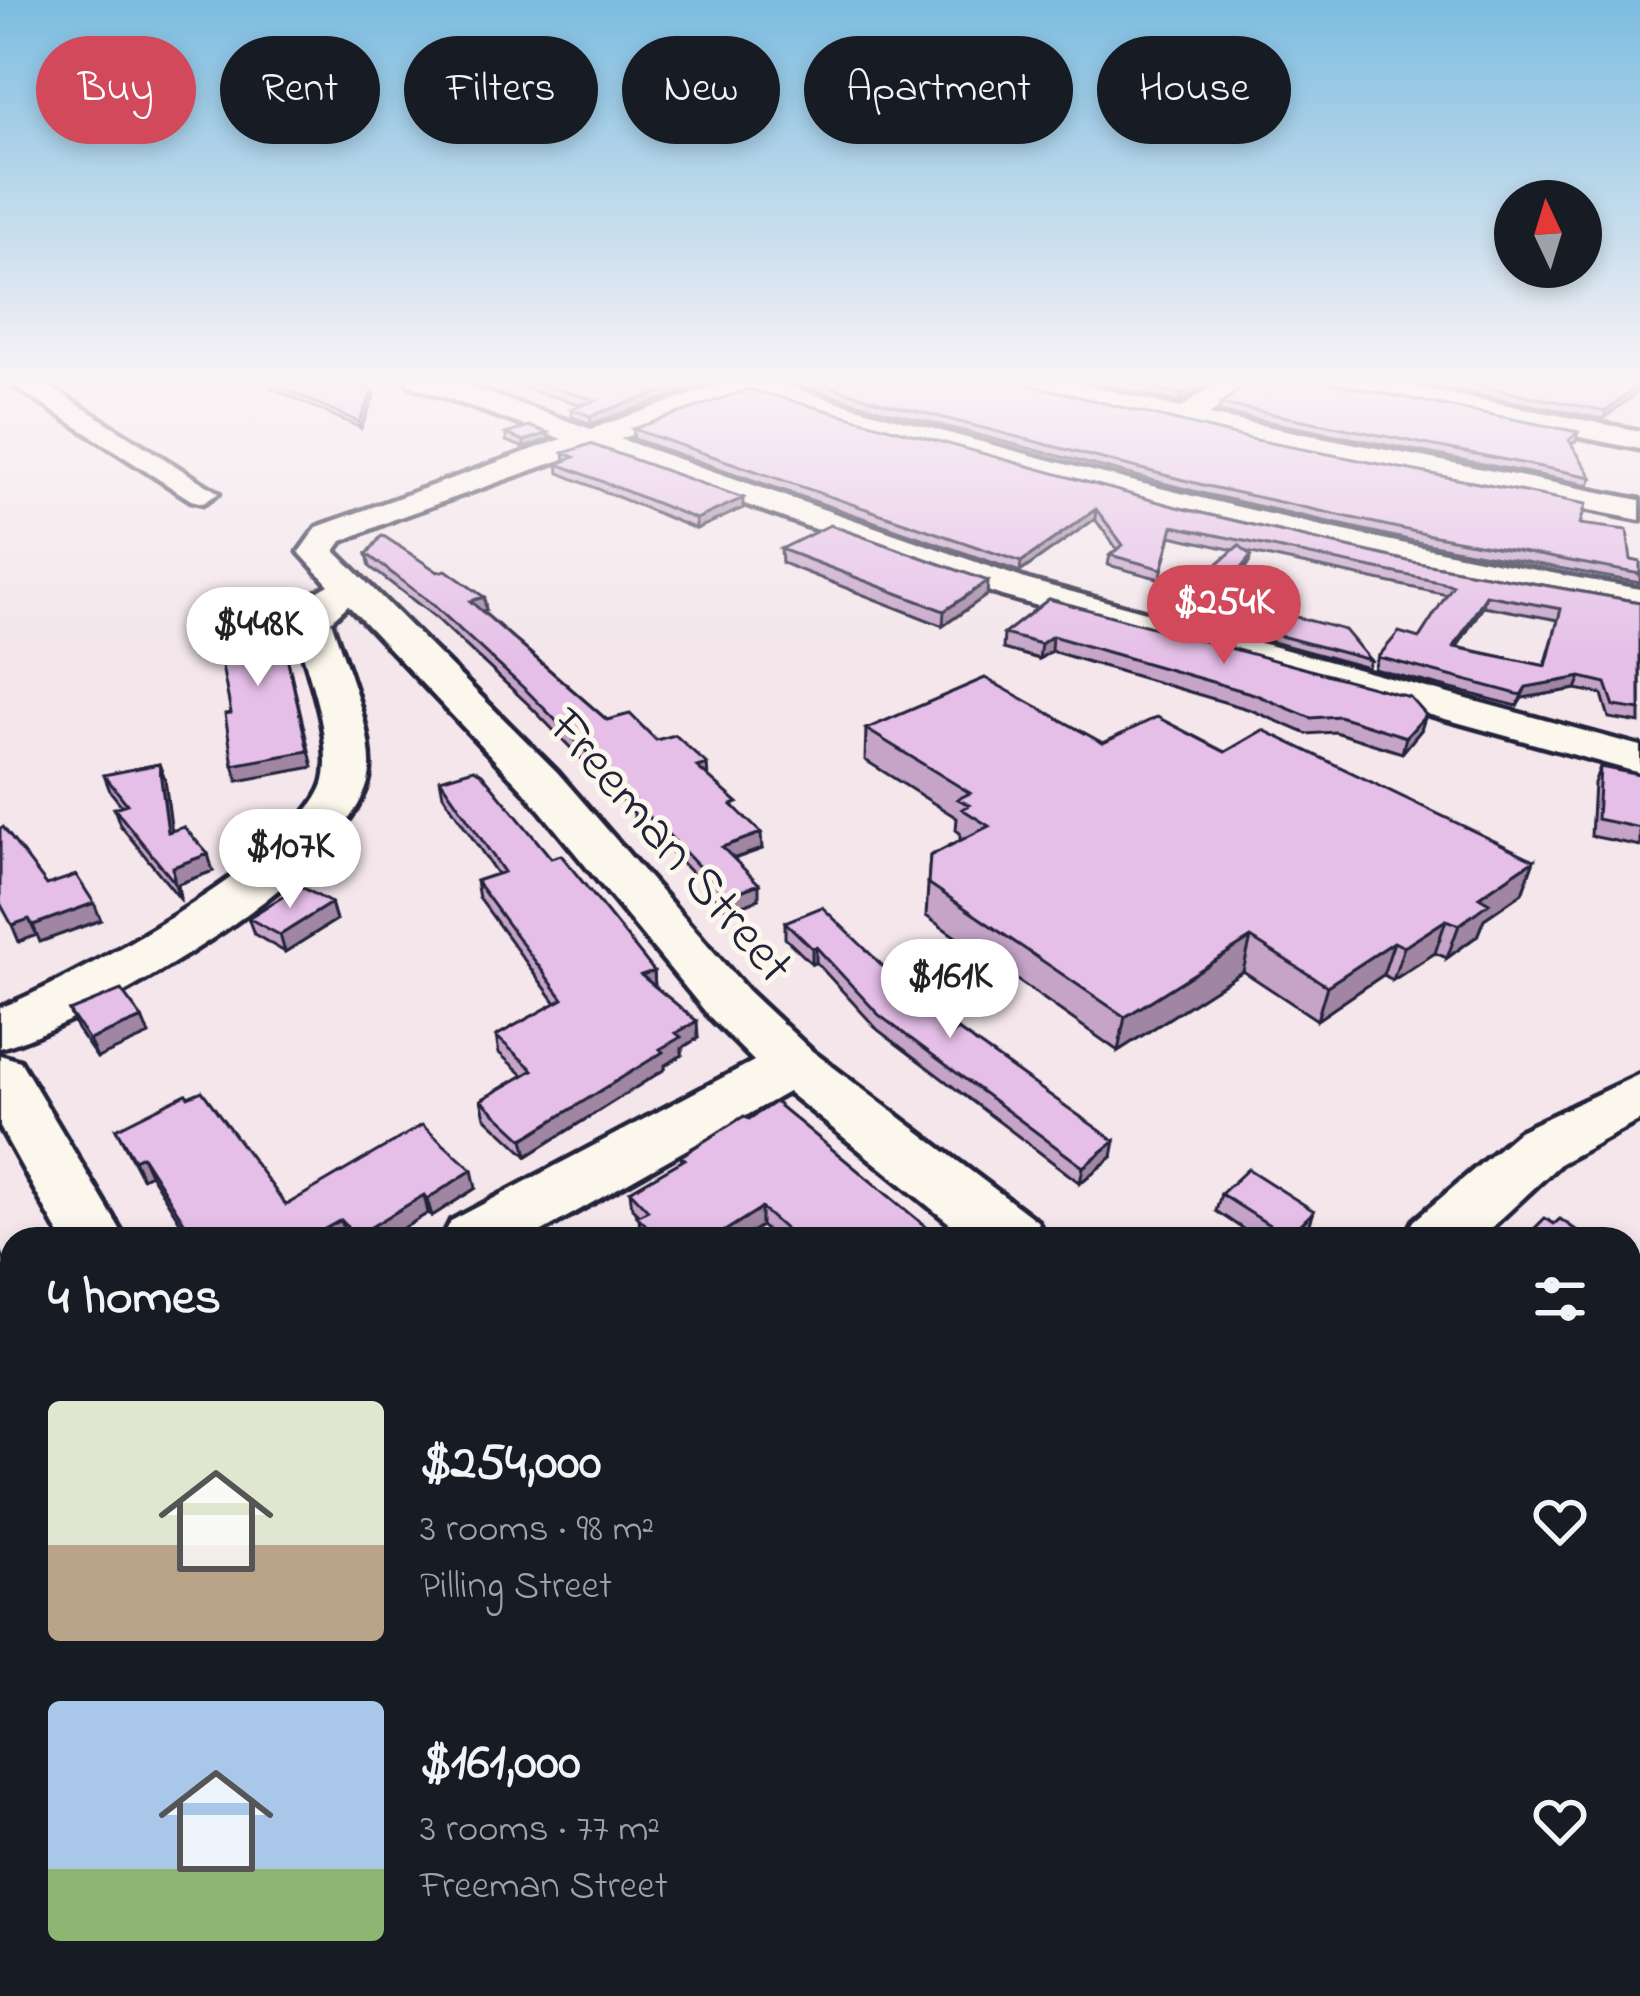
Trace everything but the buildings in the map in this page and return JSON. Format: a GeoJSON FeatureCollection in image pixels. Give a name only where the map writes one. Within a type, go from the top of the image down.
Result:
{"type":"FeatureCollection","features":[{"type":"Feature","properties":{"kind":"street"},"geometry":{"type":"LineString","coordinates":[[169,472],[203,493]]}},
{"type":"Feature","properties":{"kind":"street"},"geometry":{"type":"LineString","coordinates":[[0,1029],[99,986],[276,863],[332,814],[347,781],[342,736],[312,621],[323,604],[333,570],[328,534],[499,472]]}},
{"type":"Feature","properties":{"kind":"street"},"geometry":{"type":"LineString","coordinates":[[678,472],[1015,588],[1640,760]]}},
{"type":"Feature","properties":{"kind":"street"},"geometry":{"type":"LineString","coordinates":[[1053,472],[1193,510],[1451,567],[1640,600]]}},
{"type":"Feature","properties":{"kind":"street"},"geometry":{"type":"LineString","coordinates":[[1451,472],[1640,510]]}},
{"type":"Feature","properties":{"kind":"street","name":"Freeman Street"},"geometry":{"type":"LineString","coordinates":[[333,570],[477,713],[589,835],[728,1004],[792,1064],[999,1227]]}},
{"type":"Feature","properties":{"kind":"street"},"geometry":{"type":"LineString","coordinates":[[496,1227],[792,1064]]}},
{"type":"Feature","properties":{"kind":"street"},"geometry":{"type":"LineString","coordinates":[[0,1075],[87,1227]]}},
{"type":"Feature","properties":{"kind":"street"},"geometry":{"type":"LineString","coordinates":[[1450,1227],[1540,1147],[1640,1095]]}}]}
